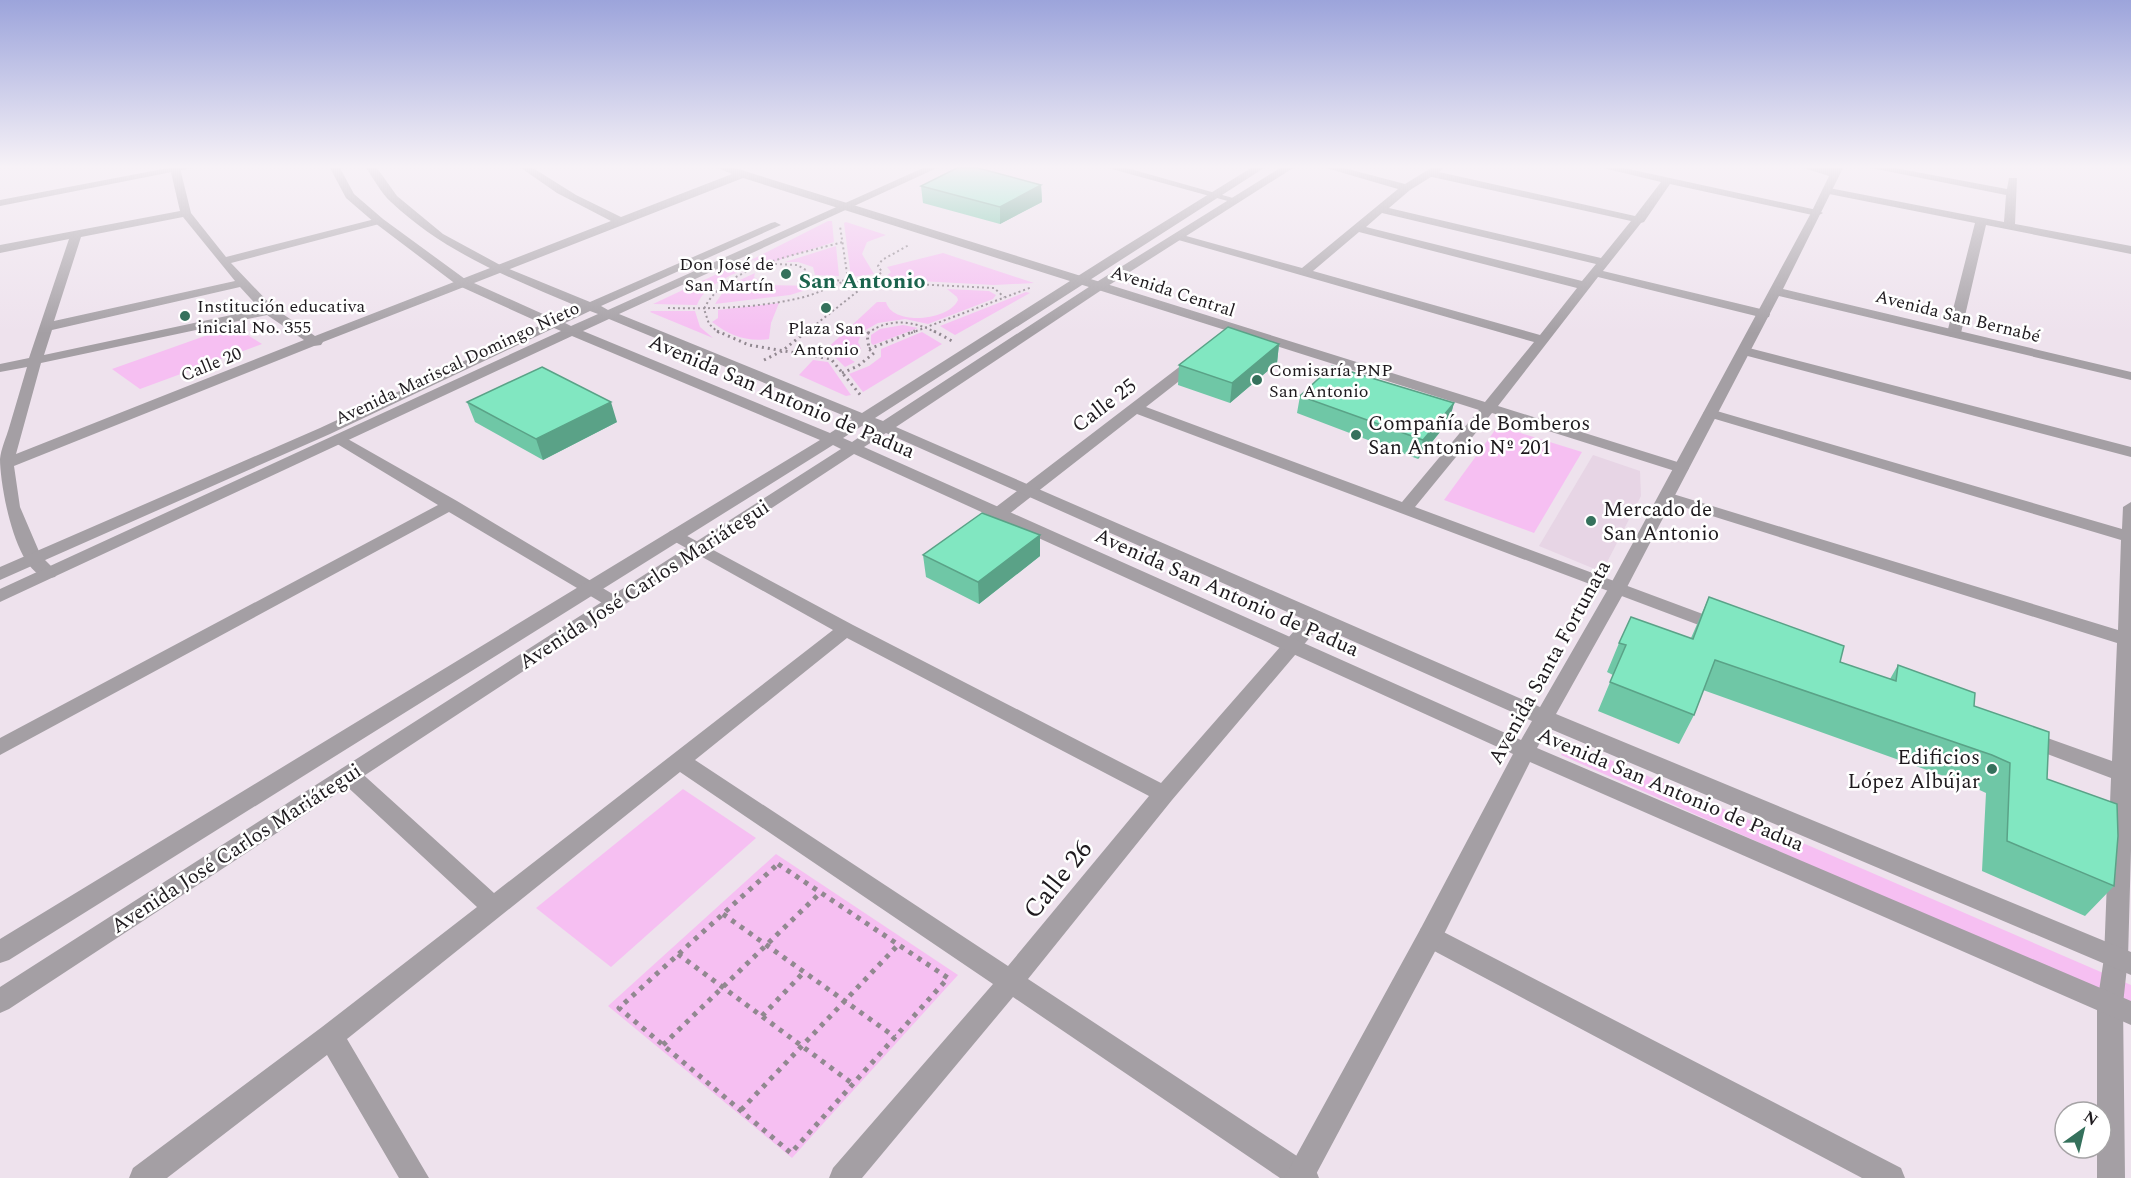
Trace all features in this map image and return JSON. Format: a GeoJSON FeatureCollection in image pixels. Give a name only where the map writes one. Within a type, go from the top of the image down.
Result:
{"type":"FeatureCollection","features":[{"type":"Feature","properties":{"kind":"street"},"geometry":{"type":"LineString","coordinates":[[0,249],[136,223]]}},
{"type":"Feature","properties":{"kind":"street"},"geometry":{"type":"LineString","coordinates":[[194,223],[223,261],[269,311],[316,342]]}},
{"type":"Feature","properties":{"kind":"street"},"geometry":{"type":"LineString","coordinates":[[223,261],[371,223]]}},
{"type":"Feature","properties":{"kind":"street","name":"Avenida San Antonio de Padua"},"geometry":{"type":"LineString","coordinates":[[382,223],[461,282],[554,324],[853,448],[1526,751],[2120,1008]]}},
{"type":"Feature","properties":{"kind":"street","name":"Avenida San Antonio de Padua"},"geometry":{"type":"LineString","coordinates":[[423,223],[439,236],[498,269],[609,314],[861,406],[884,427],[1026,491],[1545,718],[2124,961]]}},
{"type":"Feature","properties":{"kind":"street","name":"Calle 20"},"geometry":{"type":"LineString","coordinates":[[6,464],[316,342],[461,282],[616,223]]}},
{"type":"Feature","properties":{"kind":"street","name":"Avenida Mariscal Domingo Nieto"},"geometry":{"type":"LineString","coordinates":[[0,574],[325,431],[591,306],[778,223]]}},
{"type":"Feature","properties":{"kind":"street","name":"Avenida Mariscal Domingo Nieto"},"geometry":{"type":"LineString","coordinates":[[0,596],[573,332],[797,223]]}},
{"type":"Feature","properties":{"kind":"street","name":"Avenida Central"},"geometry":{"type":"LineString","coordinates":[[912,223],[1099,286],[1231,334],[1681,468]]}},
{"type":"Feature","properties":{"kind":"street","name":"Avenida José Carlos Mariátegui"},"geometry":{"type":"LineString","coordinates":[[0,952],[830,440],[861,406],[1080,280],[1171,223]]}},
{"type":"Feature","properties":{"kind":"street","name":"Avenida José Carlos Mariátegui"},"geometry":{"type":"LineString","coordinates":[[0,1000],[701,548],[1099,286],[1200,223]]}},
{"type":"Feature","properties":{"kind":"street"},"geometry":{"type":"LineString","coordinates":[[1304,272],[1363,223]]}},
{"type":"Feature","properties":{"kind":"street"},"geometry":{"type":"LineString","coordinates":[[1439,223],[1604,262]]}},
{"type":"Feature","properties":{"kind":"street"},"geometry":{"type":"LineString","coordinates":[[1405,508],[1489,409],[1595,273],[1637,223]]}},
{"type":"Feature","properties":{"kind":"street","name":"Avenida Santa Fortunata"},"geometry":{"type":"LineString","coordinates":[[1301,1177],[1526,751],[1617,589],[1812,223]]}},
{"type":"Feature","properties":{"kind":"street"},"geometry":{"type":"LineString","coordinates":[[1954,333],[1981,223]]}},
{"type":"Feature","properties":{"kind":"street"},"geometry":{"type":"LineString","coordinates":[[1992,223],[2131,250]]}},
{"type":"Feature","properties":{"kind":"street"},"geometry":{"type":"LineString","coordinates":[[1357,228],[1585,286]]}},
{"type":"Feature","properties":{"kind":"street"},"geometry":{"type":"LineString","coordinates":[[49,573],[33,559],[12,507],[6,464],[35,361],[75,235]]}},
{"type":"Feature","properties":{"kind":"street"},"geometry":{"type":"LineString","coordinates":[[1179,237],[1543,340]]}},
{"type":"Feature","properties":{"kind":"street"},"geometry":{"type":"LineString","coordinates":[[1595,273],[1764,314]]}},
{"type":"Feature","properties":{"kind":"street"},"geometry":{"type":"LineString","coordinates":[[46,327],[243,283]]}},
{"type":"Feature","properties":{"kind":"street","name":"Avenida San Bernabé"},"geometry":{"type":"LineString","coordinates":[[1776,291],[2131,376]]}},
{"type":"Feature","properties":{"kind":"street"},"geometry":{"type":"LineString","coordinates":[[0,368],[269,311]]}},
{"type":"Feature","properties":{"kind":"street"},"geometry":{"type":"LineString","coordinates":[[1744,351],[2131,452]]}},
{"type":"Feature","properties":{"kind":"street","name":"Calle 25"},"geometry":{"type":"LineString","coordinates":[[998,514],[1208,352]]}},
{"type":"Feature","properties":{"kind":"street"},"geometry":{"type":"LineString","coordinates":[[1135,408],[1741,634]]}},
{"type":"Feature","properties":{"kind":"street"},"geometry":{"type":"LineString","coordinates":[[1710,412],[2130,537]]}},
{"type":"Feature","properties":{"kind":"street"},"geometry":{"type":"LineString","coordinates":[[339,439],[615,603]]}},
{"type":"Feature","properties":{"kind":"street"},"geometry":{"type":"LineString","coordinates":[[1666,497],[2129,640]]}},
{"type":"Feature","properties":{"kind":"street"},"geometry":{"type":"LineString","coordinates":[[0,747],[451,504]]}},
{"type":"Feature","properties":{"kind":"street"},"geometry":{"type":"LineString","coordinates":[[2111,1178],[2124,961],[2122,773],[2129,640],[2131,507]]}},
{"type":"Feature","properties":{"kind":"street"},"geometry":{"type":"LineString","coordinates":[[676,535],[846,629],[1164,794]]}},
{"type":"Feature","properties":{"kind":"street","name":"Calle 26"},"geometry":{"type":"LineString","coordinates":[[843,1178],[1011,981],[1164,794],[1316,618]]}},
{"type":"Feature","properties":{"kind":"street"},"geometry":{"type":"LineString","coordinates":[[143,1178],[331,1036],[846,629]]}},
{"type":"Feature","properties":{"kind":"street"},"geometry":{"type":"LineString","coordinates":[[2010,732],[2122,773]]}},
{"type":"Feature","properties":{"kind":"street"},"geometry":{"type":"LineString","coordinates":[[680,761],[1301,1177]]}},
{"type":"Feature","properties":{"kind":"street"},"geometry":{"type":"LineString","coordinates":[[349,774],[494,908]]}},
{"type":"Feature","properties":{"kind":"street"},"geometry":{"type":"LineString","coordinates":[[1430,936],[1892,1178]]}},
{"type":"Feature","properties":{"kind":"street"},"geometry":{"type":"LineString","coordinates":[[331,1036],[415,1178]]}},
{"type":"Feature","properties":{"kind":"path"},"geometry":{"type":"LineString","coordinates":[[840,225],[848,280]]}},
{"type":"Feature","properties":{"kind":"path"},"geometry":{"type":"LineString","coordinates":[[843,242],[770,264],[726,283],[711,294],[704,309],[710,326],[726,337],[747,345],[831,359],[861,406],[870,397]]}},
{"type":"Feature","properties":{"kind":"path"},"geometry":{"type":"LineString","coordinates":[[770,367],[759,362],[782,351],[882,272],[878,266],[882,260],[911,244]]}},
{"type":"Feature","properties":{"kind":"path"},"geometry":{"type":"LineString","coordinates":[[751,264],[797,265],[806,270],[809,279],[994,288],[1004,297]]}},
{"type":"Feature","properties":{"kind":"path"},"geometry":{"type":"LineString","coordinates":[[662,308],[704,309],[804,296],[848,280]]}},
{"type":"Feature","properties":{"kind":"path"},"geometry":{"type":"LineString","coordinates":[[869,349],[1041,284]]}},
{"type":"Feature","properties":{"kind":"path"},"geometry":{"type":"LineString","coordinates":[[842,373],[858,366],[874,353],[869,349],[867,334],[874,327],[887,322],[904,322],[927,327],[954,341],[944,347]]}},
{"type":"Feature","properties":{"kind":"path"},"geometry":{"type":"LineString","coordinates":[[778,864],[948,978],[791,1153],[619,1008],[723,914],[778,864]]}},
{"type":"Feature","properties":{"kind":"path"},"geometry":{"type":"LineString","coordinates":[[663,1045],[820,893]]}},
{"type":"Feature","properties":{"kind":"path"},"geometry":{"type":"LineString","coordinates":[[723,914],[895,1037]]}},
{"type":"Feature","properties":{"kind":"path"},"geometry":{"type":"LineString","coordinates":[[741,1110],[898,945]]}},
{"type":"Feature","properties":{"kind":"path"},"geometry":{"type":"LineString","coordinates":[[678,954],[854,1084]]}},
{"type":"Feature","properties":{"kind":"path"},"geometry":{"type":"LineString","coordinates":[[762,1016],[804,972]]}},
{"type":"Feature","properties":{"kind":"shaded area"},"geometry":{"type":"Polygon","coordinates":[[[824,223],[832,223],[834,242],[773,262],[751,260],[824,223]]]}},
{"type":"Feature","properties":{"kind":"shaded area"},"geometry":{"type":"Polygon","coordinates":[[[844,223],[886,235],[867,242],[862,254],[874,274],[851,277],[844,223]]]}},
{"type":"Feature","properties":{"kind":"shaded area"},"geometry":{"type":"Polygon","coordinates":[[[836,246],[839,276],[815,275],[813,267],[798,262],[785,262],[836,246]]]}},
{"type":"Feature","properties":{"kind":"shaded area"},"geometry":{"type":"Polygon","coordinates":[[[943,253],[1034,283],[994,285],[883,279],[891,272],[887,267],[943,253]]]}},
{"type":"Feature","properties":{"kind":"shaded area"},"geometry":{"type":"Polygon","coordinates":[[[734,266],[753,266],[713,286],[706,291],[697,305],[653,304],[734,266]]]}},
{"type":"Feature","properties":{"kind":"shaded area"},"geometry":{"type":"Polygon","coordinates":[[[755,273],[754,277],[765,285],[819,286],[790,295],[715,304],[727,286],[755,273]]]}},
{"type":"Feature","properties":{"kind":"shaded area"},"geometry":{"type":"Polygon","coordinates":[[[947,289],[989,291],[996,295],[993,299],[928,324],[905,319],[878,323],[862,332],[858,342],[861,349],[849,354],[850,359],[855,362],[845,367],[834,356],[822,353],[877,302],[886,302],[890,310],[899,315],[921,318],[933,316],[944,313],[958,300],[947,289]]]}},
{"type":"Feature","properties":{"kind":"shaded area"},"geometry":{"type":"Polygon","coordinates":[[[1026,292],[1030,293],[955,335],[940,326],[1026,292]]]}},
{"type":"Feature","properties":{"kind":"shaded area"},"geometry":{"type":"Polygon","coordinates":[[[779,303],[771,323],[769,339],[753,340],[739,337],[712,322],[718,318],[718,310],[779,303]]]}},
{"type":"Feature","properties":{"kind":"shaded area"},"geometry":{"type":"Polygon","coordinates":[[[695,311],[700,327],[713,338],[650,312],[695,311]]]}},
{"type":"Feature","properties":{"kind":"shaded area"},"geometry":{"type":"Polygon","coordinates":[[[903,325],[918,328],[873,345],[871,343],[871,335],[880,329],[903,325]]]}},
{"type":"Feature","properties":{"kind":"shaded area"},"geometry":{"type":"Polygon","coordinates":[[[233,326],[262,344],[140,389],[112,369],[233,326]]]}},
{"type":"Feature","properties":{"kind":"shaded area"},"geometry":{"type":"Polygon","coordinates":[[[922,332],[942,344],[863,392],[849,374],[869,366],[881,357],[881,349],[922,332]]]}},
{"type":"Feature","properties":{"kind":"shaded area"},"geometry":{"type":"Polygon","coordinates":[[[813,360],[828,362],[851,395],[846,396],[799,375],[813,360]]]}},
{"type":"Feature","properties":{"kind":"shaded area"},"geometry":{"type":"Polygon","coordinates":[[[1498,426],[1582,452],[1534,533],[1444,500],[1498,426]]]}},
{"type":"Feature","properties":{"kind":"shaded area","name":"Mercado de San Antonio"},"geometry":{"type":"Polygon","coordinates":[[[1593,455],[1640,471],[1641,496],[1602,572],[1539,546],[1593,455]]]}},
{"type":"Feature","properties":{"kind":"shaded area"},"geometry":{"type":"Polygon","coordinates":[[[1569,742],[2131,985],[2131,1007],[1561,755],[1569,742]]]}},
{"type":"Feature","properties":{"kind":"shaded area"},"geometry":{"type":"Polygon","coordinates":[[[683,789],[756,838],[611,967],[536,908],[683,789]]]}},
{"type":"Feature","properties":{"kind":"shaded area"},"geometry":{"type":"Polygon","coordinates":[[[776,854],[958,975],[792,1158],[608,1006],[776,854]]]}},
{"type":"Feature","properties":{"kind":"building"},"geometry":{"type":"Polygon","coordinates":[[[1228,327],[1279,344],[1232,383],[1179,365],[1228,327]]]}},
{"type":"Feature","properties":{"kind":"building"},"geometry":{"type":"Polygon","coordinates":[[[1332,366],[1454,403],[1423,440],[1300,396],[1332,366]]]}},
{"type":"Feature","properties":{"kind":"building"},"geometry":{"type":"Polygon","coordinates":[[[542,367],[611,402],[536,439],[467,402],[542,367]]]}},
{"type":"Feature","properties":{"kind":"building"},"geometry":{"type":"Polygon","coordinates":[[[982,513],[1040,535],[978,582],[923,555],[982,513]]]}},
{"type":"Feature","properties":{"kind":"building"},"geometry":{"type":"Polygon","coordinates":[[[1709,597],[1844,646],[1840,662],[1896,681],[1898,665],[1975,693],[1974,706],[2049,732],[2047,779],[2117,804],[2118,836],[2114,886],[2007,841],[2010,763],[1992,755],[1715,660],[1694,715],[1610,682],[1626,645],[1619,643],[1631,617],[1693,639],[1709,597]]]}},
{"type":"Feature","properties":{"kind":"place","name":"Don José de San Martín"},"geometry":{"type":"Point","coordinates":[786,274]}},
{"type":"Feature","properties":{"kind":"place","name":"Plaza San Antonio"},"geometry":{"type":"Point","coordinates":[826,308]}},
{"type":"Feature","properties":{"kind":"place","name":"Institución educativa inicial No. 355"},"geometry":{"type":"Point","coordinates":[185,316]}},
{"type":"Feature","properties":{"kind":"place","name":"Comisaría PNP San Antonio"},"geometry":{"type":"Point","coordinates":[1257,380]}},
{"type":"Feature","properties":{"kind":"place","name":"Compañía de Bomberos San Antonio Nº 201"},"geometry":{"type":"Point","coordinates":[1356,435]}},
{"type":"Feature","properties":{"kind":"place","name":"Mercado de San Antonio"},"geometry":{"type":"Point","coordinates":[1591,521]}},
{"type":"Feature","properties":{"kind":"place","name":"Edificios López Albújar"},"geometry":{"type":"Point","coordinates":[1992,769]}},
{"type":"Feature","properties":{"kind":"district","name":"San Antonio"},"geometry":{"type":"Point","coordinates":[862,280]}}]}
